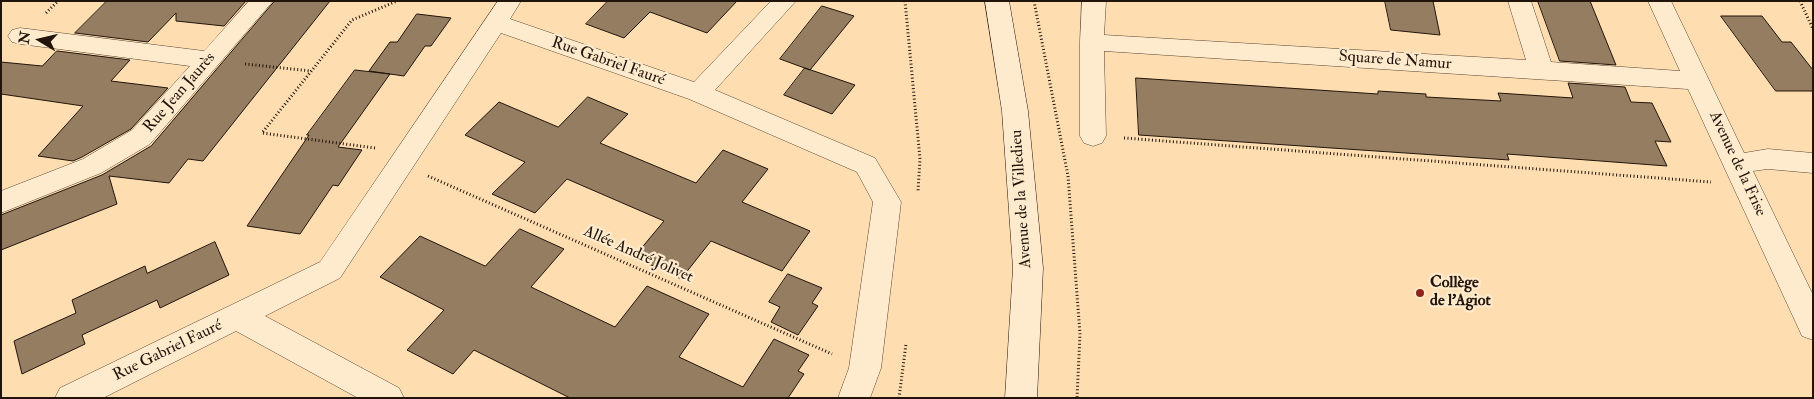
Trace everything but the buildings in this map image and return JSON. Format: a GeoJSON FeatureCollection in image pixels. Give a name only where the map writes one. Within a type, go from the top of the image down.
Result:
{"type":"FeatureCollection","features":[{"type":"Feature","properties":{"kind":"street","name":"Rue Jean Jaurès"},"geometry":{"type":"LineString","coordinates":[[1,202],[92,166],[141,137],[262,1]]}},
{"type":"Feature","properties":{"kind":"street"},"geometry":{"type":"LineString","coordinates":[[698,93],[785,1]]}},
{"type":"Feature","properties":{"kind":"street","name":"Avenue de la Villedieu"},"geometry":{"type":"LineString","coordinates":[[996,1],[1015,111],[1028,268],[1021,398]]}},
{"type":"Feature","properties":{"kind":"street"},"geometry":{"type":"LineString","coordinates":[[1093,136],[1092,42],[1094,1]]}},
{"type":"Feature","properties":{"kind":"street"},"geometry":{"type":"LineString","coordinates":[[1519,1],[1542,70]]}},
{"type":"Feature","properties":{"kind":"street","name":"Avenue de la Frise"},"geometry":{"type":"LineString","coordinates":[[1659,1],[1813,328]]}},
{"type":"Feature","properties":{"kind":"street","name":"Rue Gabriel Fauré"},"geometry":{"type":"LineString","coordinates":[[71,398],[330,270],[503,12],[866,165],[887,202],[865,368],[854,398]]}},
{"type":"Feature","properties":{"kind":"street"},"geometry":{"type":"LineString","coordinates":[[20,36],[209,60]]}},
{"type":"Feature","properties":{"kind":"street","name":"Square de Namur"},"geometry":{"type":"LineString","coordinates":[[1092,42],[1698,81]]}},
{"type":"Feature","properties":{"kind":"street"},"geometry":{"type":"LineString","coordinates":[[1742,174],[1768,159],[1813,163]]}},
{"type":"Feature","properties":{"kind":"street","name":"Rue Gabriel Fauré"},"geometry":{"type":"LineString","coordinates":[[238,317],[388,398]]}},
{"type":"Feature","properties":{"kind":"path"},"geometry":{"type":"LineString","coordinates":[[209,60],[311,71],[352,20],[397,1]]}},
{"type":"Feature","properties":{"kind":"path"},"geometry":{"type":"LineString","coordinates":[[1034,1],[1057,130],[1068,176],[1080,334],[1077,398]]}},
{"type":"Feature","properties":{"kind":"path"},"geometry":{"type":"LineString","coordinates":[[1800,1],[1813,29]]}},
{"type":"Feature","properties":{"kind":"path","name":"Allée André Jolivet"},"geometry":{"type":"LineString","coordinates":[[311,71],[262,133],[404,158],[865,368]]}},
{"type":"Feature","properties":{"kind":"path"},"geometry":{"type":"LineString","coordinates":[[1057,130],[1093,136],[1742,174]]}},
{"type":"Feature","properties":{"kind":"place","name":"Collège de l'Agiot"},"geometry":{"type":"Point","coordinates":[1420,293]}}]}
